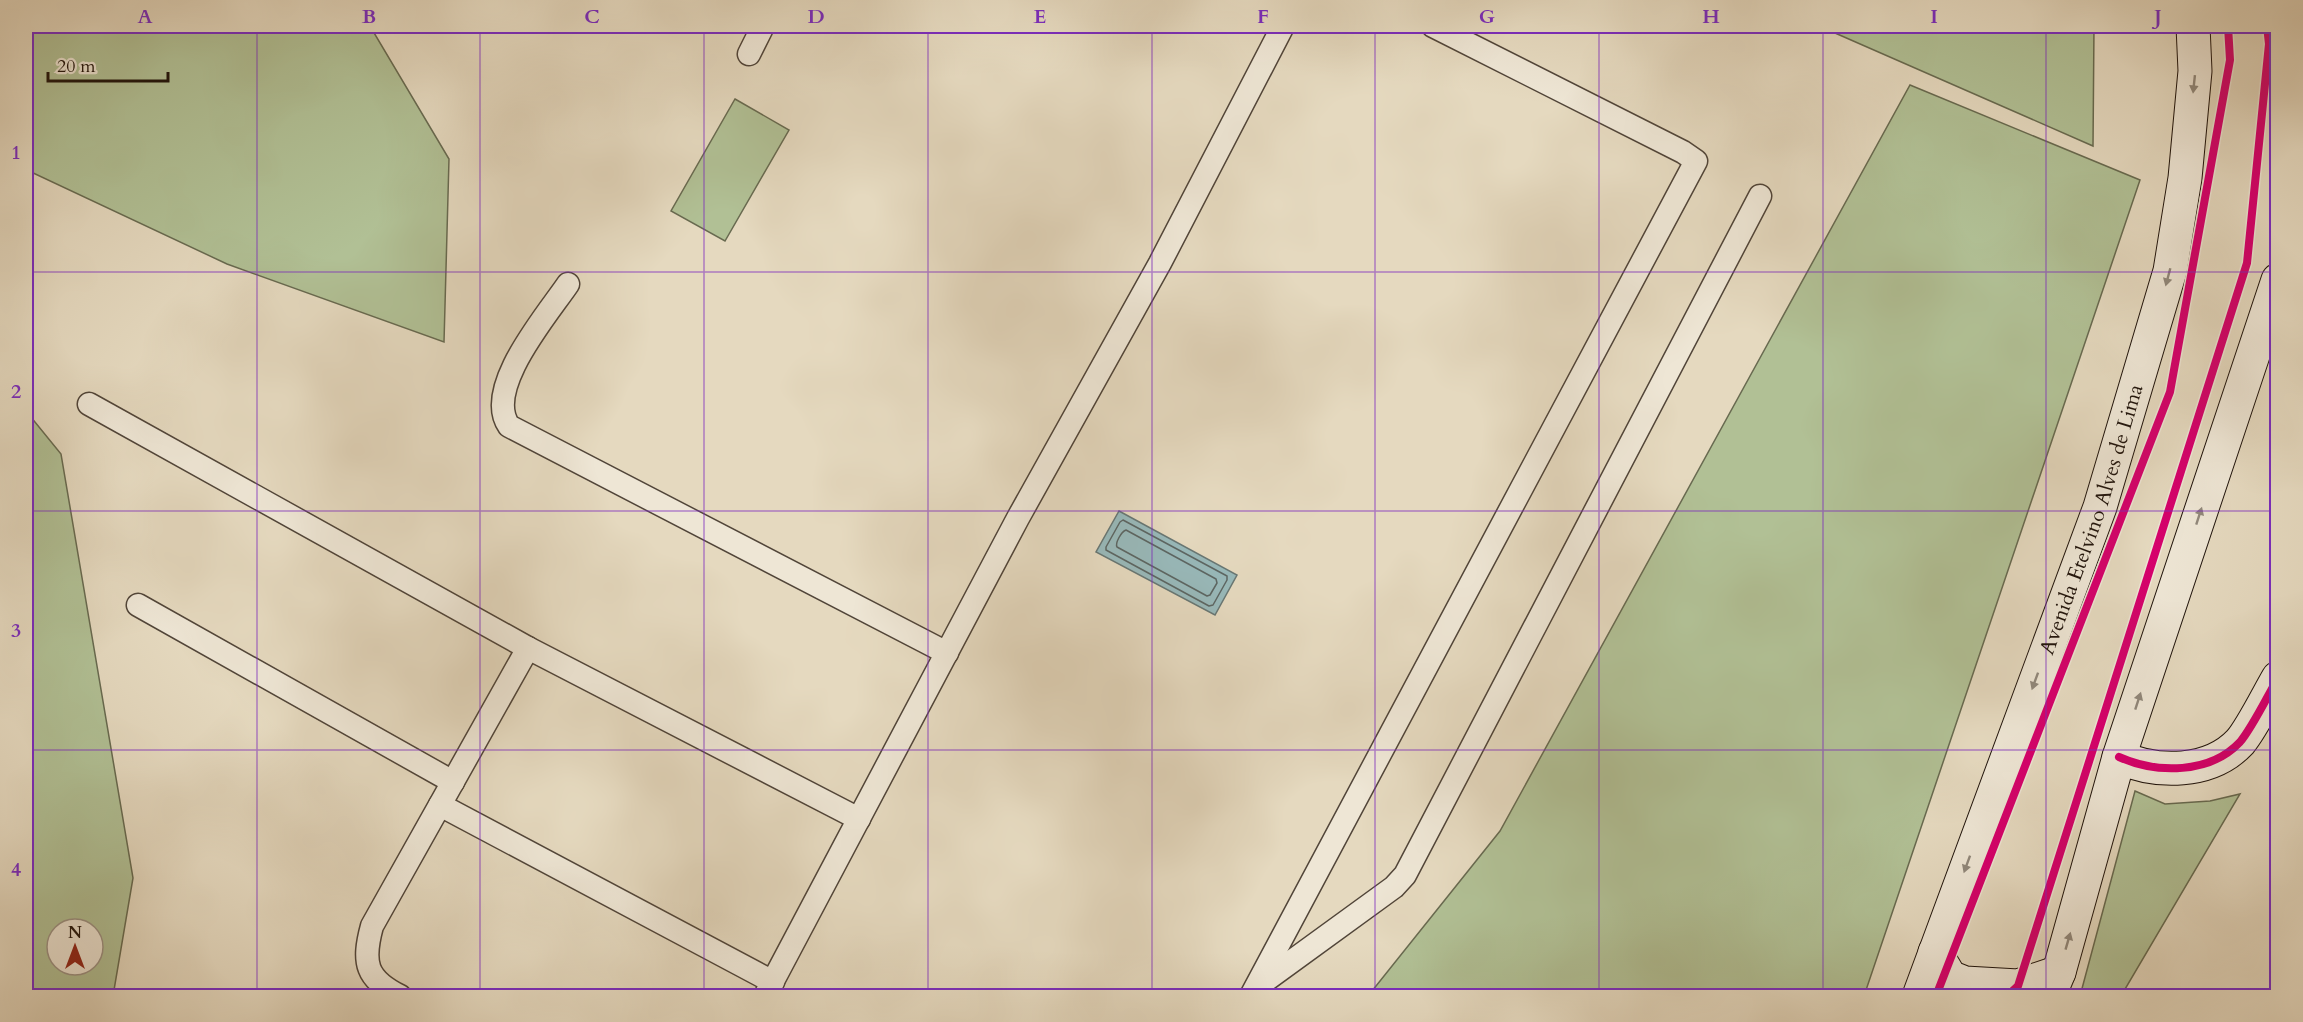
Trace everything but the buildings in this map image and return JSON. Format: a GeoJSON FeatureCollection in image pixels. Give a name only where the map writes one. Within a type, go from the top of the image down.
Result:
{"type":"FeatureCollection","features":[{"type":"Feature","properties":{"kind":"main road","name":"Avenida Etelvino Alves de Lima"},"geometry":{"type":"LineString","coordinates":[[1919,996],[2100,507],[2170,271],[2185,178],[2194,83],[2193,26]]}},
{"type":"Feature","properties":{"kind":"main road"},"geometry":{"type":"LineString","coordinates":[[1935,952],[1950,976],[1965,983],[2018,986],[2054,984],[2119,757],[2277,280]]}},
{"type":"Feature","properties":{"kind":"main road"},"geometry":{"type":"LineString","coordinates":[[2119,757],[2147,765],[2178,768],[2202,765],[2223,755],[2240,741],[2277,678]]}},
{"type":"Feature","properties":{"kind":"lane"},"geometry":{"type":"LineString","coordinates":[[749,54],[762,26]]}},
{"type":"Feature","properties":{"kind":"lane"},"geometry":{"type":"LineString","coordinates":[[440,805],[769,989],[1018,518],[1160,263],[1282,26]]}},
{"type":"Feature","properties":{"kind":"lane"},"geometry":{"type":"LineString","coordinates":[[1253,992],[1696,161],[1673,147],[1433,26]]}},
{"type":"Feature","properties":{"kind":"lane"},"geometry":{"type":"LineString","coordinates":[[1253,992],[1394,887],[1405,876],[1760,196]]}},
{"type":"Feature","properties":{"kind":"lane"},"geometry":{"type":"LineString","coordinates":[[568,284],[512,367],[504,389],[502,411],[509,426],[947,653]]}},
{"type":"Feature","properties":{"kind":"lane"},"geometry":{"type":"LineString","coordinates":[[89,404],[528,648],[859,819]]}},
{"type":"Feature","properties":{"kind":"lane"},"geometry":{"type":"LineString","coordinates":[[138,605],[453,782]]}},
{"type":"Feature","properties":{"kind":"lane"},"geometry":{"type":"LineString","coordinates":[[400,996],[383,987],[374,977],[368,962],[367,945],[372,926],[528,648]]}},
{"type":"Feature","properties":{"kind":"green space"},"geometry":{"type":"Polygon","coordinates":[[[26,26],[370,26],[449,159],[444,342],[227,264],[29,171],[26,177],[26,26]]]}},
{"type":"Feature","properties":{"kind":"green space"},"geometry":{"type":"Polygon","coordinates":[[[1819,26],[2094,26],[2093,146],[1819,26]]]}},
{"type":"Feature","properties":{"kind":"green space"},"geometry":{"type":"Polygon","coordinates":[[[1910,85],[2140,180],[1864,996],[1368,996],[1500,831],[1910,85]]]}},
{"type":"Feature","properties":{"kind":"green space"},"geometry":{"type":"Polygon","coordinates":[[[735,99],[789,130],[725,241],[671,211],[735,99]]]}},
{"type":"Feature","properties":{"kind":"green space"},"geometry":{"type":"Polygon","coordinates":[[[26,411],[61,454],[133,878],[113,996],[26,996],[26,411]]]}},
{"type":"Feature","properties":{"kind":"green space"},"geometry":{"type":"Polygon","coordinates":[[[2135,791],[2165,804],[2210,801],[2240,794],[2121,996],[2080,996],[2135,791]]]}},
{"type":"Feature","properties":{"kind":"water"},"geometry":{"type":"Polygon","coordinates":[[[1119,511],[1237,575],[1215,615],[1096,552],[1119,511]]]}},
{"type":"Feature","properties":{"kind":"cycle path"},"geometry":{"type":"LineString","coordinates":[[1936,996],[2170,392],[2230,60],[2228,26]]}},
{"type":"Feature","properties":{"kind":"cycle path"},"geometry":{"type":"LineString","coordinates":[[2007,996],[2018,986],[2247,263],[2269,44],[2267,26]]}},
{"type":"Feature","properties":{"kind":"cycle path"},"geometry":{"type":"LineString","coordinates":[[2119,757],[2134,763],[2166,768],[2183,768],[2214,760],[2228,753],[2245,736],[2278,678]]}}]}
